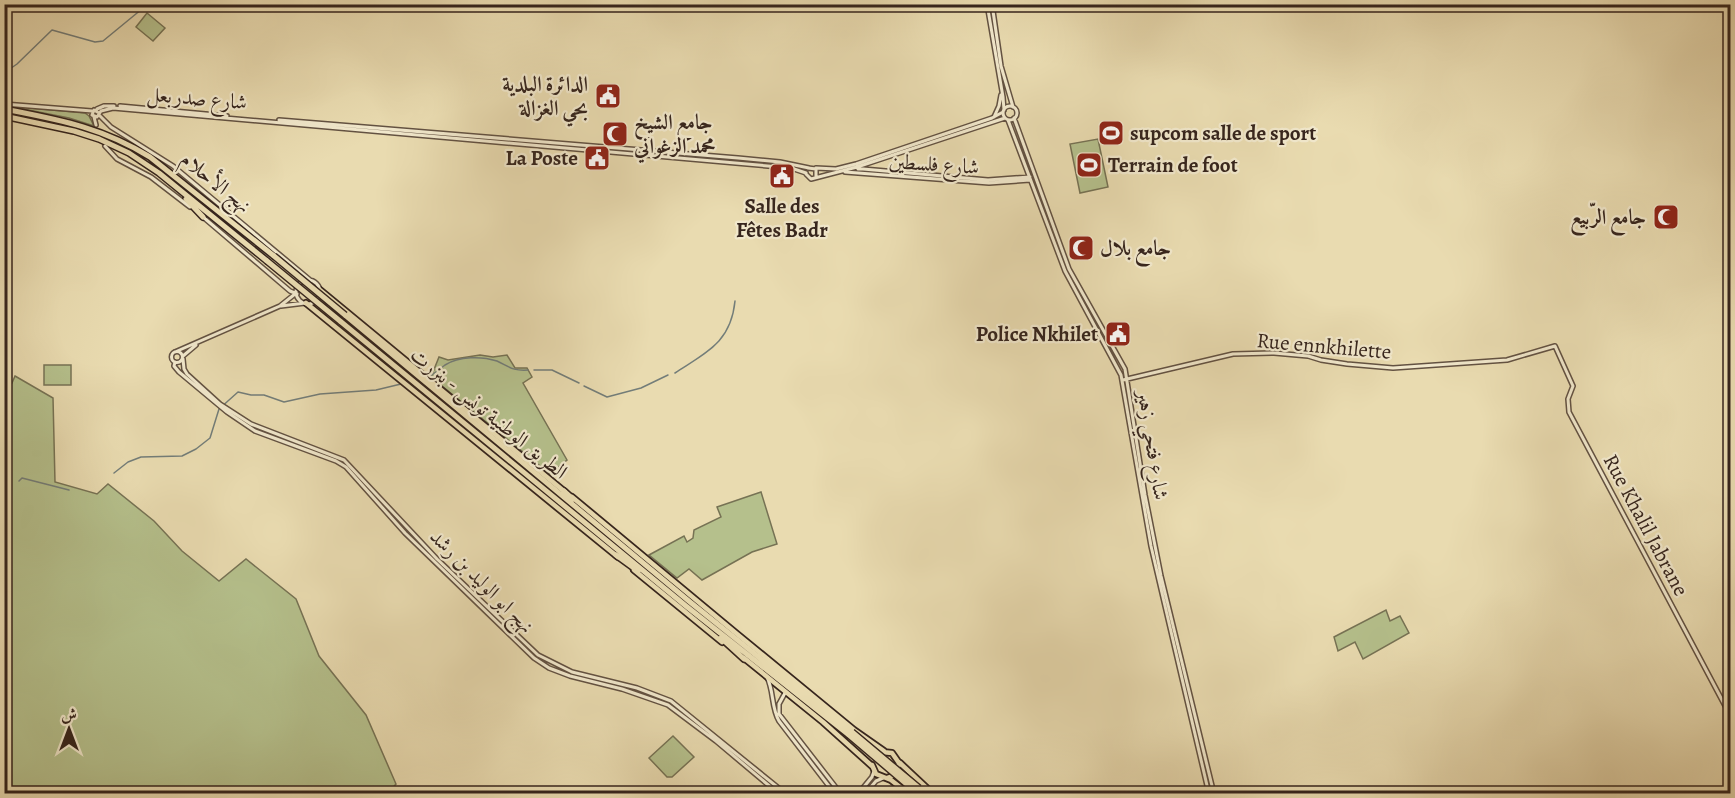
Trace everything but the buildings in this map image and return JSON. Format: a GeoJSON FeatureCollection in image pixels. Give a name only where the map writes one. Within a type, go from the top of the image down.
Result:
{"type":"FeatureCollection","features":[{"type":"Feature","properties":{"kind":"highway","name":"الطريق الوطنية تونس - بنزرت"},"geometry":{"type":"LineString","coordinates":[[4,109],[79,124],[105,134],[150,157],[274,255],[918,791],[925,794]]}},
{"type":"Feature","properties":{"kind":"highway","name":"الطريق الوطنية تونس - بنزرت"},"geometry":{"type":"LineString","coordinates":[[4,117],[74,131],[99,139],[146,164],[688,608],[851,734]]}},
{"type":"Feature","properties":{"kind":"highway"},"geometry":{"type":"LineString","coordinates":[[146,164],[203,217]]}},
{"type":"Feature","properties":{"kind":"highway"},"geometry":{"type":"LineString","coordinates":[[564,491],[623,545]]}},
{"type":"Feature","properties":{"kind":"highway"},"geometry":{"type":"LineString","coordinates":[[616,555],[688,608],[744,659]]}},
{"type":"Feature","properties":{"kind":"highway"},"geometry":{"type":"LineString","coordinates":[[648,566],[723,623]]}},
{"type":"Feature","properties":{"kind":"main road"},"geometry":{"type":"LineString","coordinates":[[320,290],[854,730],[884,751],[895,755],[899,763],[933,794]]}},
{"type":"Feature","properties":{"kind":"main road"},"geometry":{"type":"LineString","coordinates":[[305,303],[700,626],[766,675],[885,778],[909,794]]}},
{"type":"Feature","properties":{"kind":"main road"},"geometry":{"type":"LineString","coordinates":[[873,768],[874,758],[884,751]]}},
{"type":"Feature","properties":{"kind":"main road"},"geometry":{"type":"LineString","coordinates":[[885,778],[895,775],[899,763]]}},
{"type":"Feature","properties":{"kind":"street"},"geometry":{"type":"LineString","coordinates":[[990,4],[1004,103],[1003,111],[1007,119]]}},
{"type":"Feature","properties":{"kind":"street"},"geometry":{"type":"LineString","coordinates":[[990,4],[1001,66],[1012,107],[1016,111],[1014,118],[857,166],[836,169],[808,168],[806,173],[811,179],[840,172],[857,166],[994,117],[1006,107],[1012,107]]}},
{"type":"Feature","properties":{"kind":"street"},"geometry":{"type":"LineString","coordinates":[[994,117],[1001,99],[1001,87]]}},
{"type":"Feature","properties":{"kind":"street"},"geometry":{"type":"LineString","coordinates":[[4,104],[96,113],[96,125]]}},
{"type":"Feature","properties":{"kind":"street","name":"شارع صدربعل"},"geometry":{"type":"LineString","coordinates":[[96,113],[110,105],[748,159],[808,168]]}},
{"type":"Feature","properties":{"kind":"street","name":"شارع صدربعل"},"geometry":{"type":"LineString","coordinates":[[96,113],[113,108],[781,166],[806,173]]}},
{"type":"Feature","properties":{"kind":"street","name":"نهج الأحلام"},"geometry":{"type":"LineString","coordinates":[[96,113],[111,127],[173,166],[310,280]]}},
{"type":"Feature","properties":{"kind":"street","name":"شارع فتحي زهير"},"geometry":{"type":"LineString","coordinates":[[1014,118],[1069,269],[1122,362],[1161,576],[1214,794]]}},
{"type":"Feature","properties":{"kind":"street","name":"شارع فتحي زهير"},"geometry":{"type":"LineString","coordinates":[[1007,119],[1012,125],[1028,179],[1065,271],[1125,379],[1150,546],[1209,794]]}},
{"type":"Feature","properties":{"kind":"street"},"geometry":{"type":"LineString","coordinates":[[105,146],[117,159],[151,177],[203,217],[305,303]]}},
{"type":"Feature","properties":{"kind":"street","name":"شارع فلسطين"},"geometry":{"type":"LineString","coordinates":[[857,166],[862,170],[988,180],[1028,179]]}},
{"type":"Feature","properties":{"kind":"street"},"geometry":{"type":"LineString","coordinates":[[814,168],[816,176]]}},
{"type":"Feature","properties":{"kind":"street","name":"شارع فلسطين"},"geometry":{"type":"LineString","coordinates":[[840,172],[989,183],[1028,179]]}},
{"type":"Feature","properties":{"kind":"street"},"geometry":{"type":"LineString","coordinates":[[216,334],[191,347],[178,362],[175,362],[172,356],[175,352],[216,334],[280,306],[297,294],[299,285],[304,281],[315,282],[320,290],[315,301],[280,306]]}},
{"type":"Feature","properties":{"kind":"street","name":"Rue ennkhilette"},"geometry":{"type":"LineString","coordinates":[[1125,379],[1233,354],[1308,356],[1347,364],[1393,368],[1499,361],[1555,346]]}},
{"type":"Feature","properties":{"kind":"street","name":"Rue Khalil Jabrane"},"geometry":{"type":"LineString","coordinates":[[1555,346],[1574,386],[1568,399],[1569,412],[1731,715]]}},
{"type":"Feature","properties":{"kind":"street"},"geometry":{"type":"LineString","coordinates":[[175,352],[180,352],[183,357]]}},
{"type":"Feature","properties":{"kind":"street","name":"نهج ابو الوليد بن رشد"},"geometry":{"type":"LineString","coordinates":[[183,357],[187,374],[220,405]]}},
{"type":"Feature","properties":{"kind":"street","name":"نهج ابو الوليد بن رشد"},"geometry":{"type":"LineString","coordinates":[[175,362],[174,366],[179,372],[255,431],[336,461],[346,467],[419,547],[534,658],[549,668],[570,676],[635,693],[668,705],[716,741],[779,794]]}},
{"type":"Feature","properties":{"kind":"street","name":"نهج ابو الوليد بن رشد"},"geometry":{"type":"LineString","coordinates":[[228,411],[257,427],[344,460],[437,558],[538,655],[572,672],[637,688],[671,701],[786,794]]}},
{"type":"Feature","properties":{"kind":"street"},"geometry":{"type":"LineString","coordinates":[[766,675],[777,717],[835,794]]}},
{"type":"Feature","properties":{"kind":"street"},"geometry":{"type":"LineString","coordinates":[[786,692],[779,704],[779,714],[841,794]]}},
{"type":"Feature","properties":{"kind":"street"},"geometry":{"type":"LineString","coordinates":[[858,794],[872,777],[873,768]]}},
{"type":"Feature","properties":{"kind":"street"},"geometry":{"type":"LineString","coordinates":[[865,794],[876,781],[885,778]]}},
{"type":"Feature","properties":{"kind":"green space"},"geometry":{"type":"Polygon","coordinates":[[[147,13],[165,28],[153,41],[136,27],[147,13]]]}},
{"type":"Feature","properties":{"kind":"green space"},"geometry":{"type":"Polygon","coordinates":[[[8,106],[85,113],[94,126],[69,118],[8,106]]]}},
{"type":"Feature","properties":{"kind":"green space","name":"Terrain de foot"},"geometry":{"type":"Polygon","coordinates":[[[1098,139],[1108,187],[1080,193],[1070,144],[1098,139]]]}},
{"type":"Feature","properties":{"kind":"green space"},"geometry":{"type":"Polygon","coordinates":[[[480,355],[493,357],[507,355],[515,368],[527,368],[532,377],[523,383],[567,460],[550,474],[431,377],[439,357],[448,360],[480,355]]]}},
{"type":"Feature","properties":{"kind":"green space"},"geometry":{"type":"Polygon","coordinates":[[[44,365],[71,365],[71,385],[44,385],[44,365]]]}},
{"type":"Feature","properties":{"kind":"green space"},"geometry":{"type":"Polygon","coordinates":[[[15,376],[53,398],[55,482],[97,494],[108,484],[154,521],[182,551],[219,581],[246,559],[296,599],[319,656],[366,715],[396,784],[388,793],[5,793],[4,379],[12,383],[15,376]]]}},
{"type":"Feature","properties":{"kind":"green space"},"geometry":{"type":"Polygon","coordinates":[[[761,492],[777,544],[752,552],[702,580],[689,569],[677,578],[649,555],[684,536],[687,542],[693,538],[694,530],[721,517],[717,507],[761,492]]]}},
{"type":"Feature","properties":{"kind":"green space"},"geometry":{"type":"Polygon","coordinates":[[[1386,610],[1390,621],[1400,616],[1409,633],[1363,659],[1355,642],[1338,651],[1334,637],[1386,610]]]}},
{"type":"Feature","properties":{"kind":"green space"},"geometry":{"type":"Polygon","coordinates":[[[673,736],[694,757],[672,777],[667,777],[649,758],[673,736]]]}},
{"type":"Feature","properties":{"kind":"waterway"},"geometry":{"type":"LineString","coordinates":[[4,73],[17,64],[52,30],[95,42],[103,41],[148,4]]}},
{"type":"Feature","properties":{"kind":"waterway"},"geometry":{"type":"LineString","coordinates":[[675,373],[707,352],[723,336],[733,315],[735,301]]}},
{"type":"Feature","properties":{"kind":"waterway"},"geometry":{"type":"LineString","coordinates":[[430,376],[451,362],[471,358],[491,359],[515,369],[528,370]]}},
{"type":"Feature","properties":{"kind":"waterway"},"geometry":{"type":"LineString","coordinates":[[534,370],[552,370],[579,383]]}},
{"type":"Feature","properties":{"kind":"waterway"},"geometry":{"type":"LineString","coordinates":[[584,386],[607,397],[641,388],[668,375]]}},
{"type":"Feature","properties":{"kind":"waterway"},"geometry":{"type":"LineString","coordinates":[[114,473],[128,462],[141,457],[182,456],[196,449],[210,438],[219,409],[238,392],[264,395],[284,402],[320,394],[376,390],[401,384]]}},
{"type":"Feature","properties":{"kind":"waterway"},"geometry":{"type":"LineString","coordinates":[[19,481],[22,478],[69,490]]}},
{"type":"Feature","properties":{"kind":"place","name":"الدائرة البلدية بحي الغزالة"},"geometry":{"type":"Point","coordinates":[608,96]}},
{"type":"Feature","properties":{"kind":"place","name":"supcom salle de sport"},"geometry":{"type":"Point","coordinates":[1111,133]}},
{"type":"Feature","properties":{"kind":"place","name":"جامع الشيخ محمد الزغواني"},"geometry":{"type":"Point","coordinates":[615,134]}},
{"type":"Feature","properties":{"kind":"place","name":"La Poste"},"geometry":{"type":"Point","coordinates":[597,158]}},
{"type":"Feature","properties":{"kind":"place","name":"Terrain de foot"},"geometry":{"type":"Point","coordinates":[1089,165]}},
{"type":"Feature","properties":{"kind":"place","name":"Salle des Fêtes Badr"},"geometry":{"type":"Point","coordinates":[782,176]}},
{"type":"Feature","properties":{"kind":"place","name":"جامع الرّبيع"},"geometry":{"type":"Point","coordinates":[1666,217]}},
{"type":"Feature","properties":{"kind":"place","name":"جامع بلال"},"geometry":{"type":"Point","coordinates":[1081,248]}},
{"type":"Feature","properties":{"kind":"place","name":"Police Nkhilet"},"geometry":{"type":"Point","coordinates":[1118,334]}}]}
